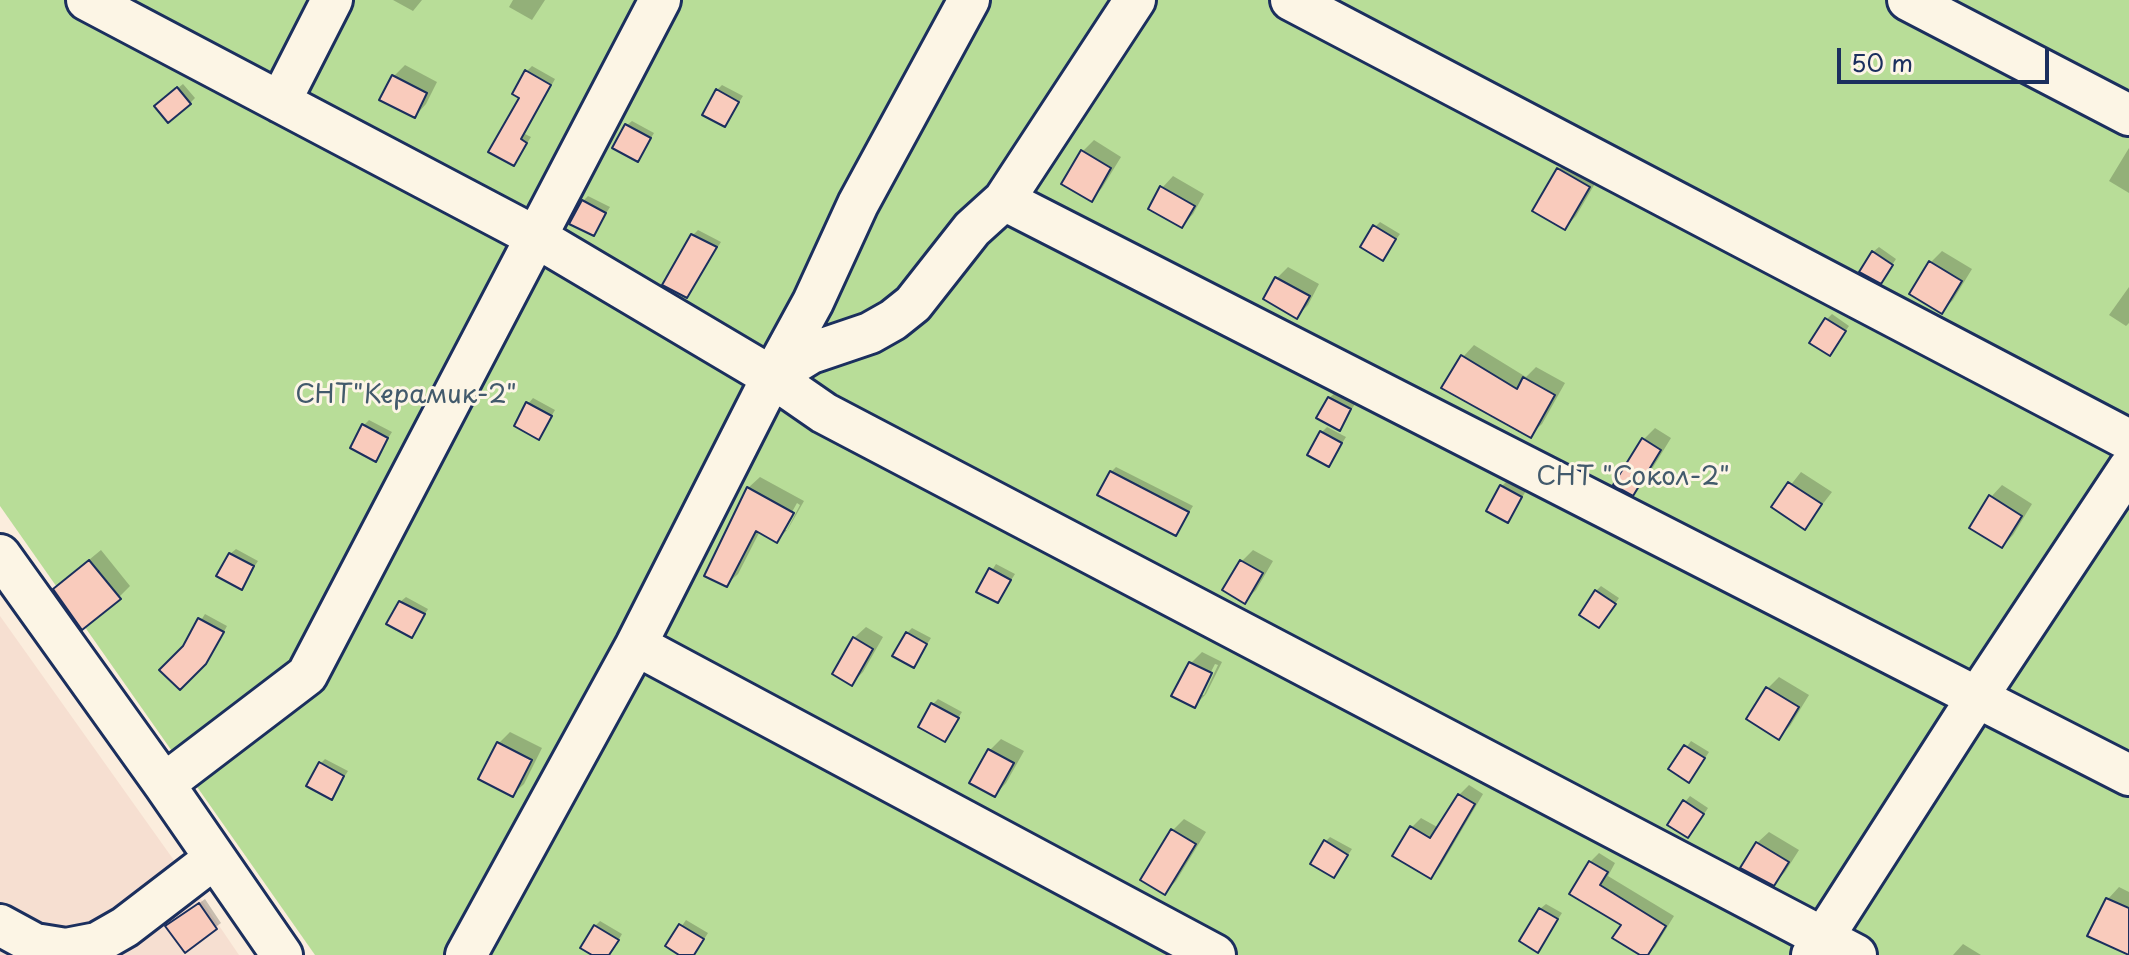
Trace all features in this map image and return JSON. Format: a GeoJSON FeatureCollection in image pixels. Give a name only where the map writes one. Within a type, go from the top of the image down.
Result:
{"type":"FeatureCollection","features":[{"type":"Feature","properties":{"kind":"street"},"geometry":{"type":"LineString","coordinates":[[87,0],[536,237],[772,377],[824,413],[1831,949],[1978,696],[2129,468]]}},
{"type":"Feature","properties":{"kind":"street"},"geometry":{"type":"LineString","coordinates":[[280,102],[332,0]]}},
{"type":"Feature","properties":{"kind":"street"},"geometry":{"type":"LineString","coordinates":[[164,784],[307,675],[660,0]]}},
{"type":"Feature","properties":{"kind":"street"},"geometry":{"type":"LineString","coordinates":[[466,955],[636,645],[813,302],[858,204],[969,0]]}},
{"type":"Feature","properties":{"kind":"street"},"geometry":{"type":"LineString","coordinates":[[772,377],[811,353],[870,333],[913,304],[972,229],[1004,200],[1135,0]]}},
{"type":"Feature","properties":{"kind":"street"},"geometry":{"type":"LineString","coordinates":[[1291,0],[2129,440]]}},
{"type":"Feature","properties":{"kind":"street"},"geometry":{"type":"LineString","coordinates":[[1908,0],[2129,115]]}},
{"type":"Feature","properties":{"kind":"street"},"geometry":{"type":"LineString","coordinates":[[1004,200],[2129,775]]}},
{"type":"Feature","properties":{"kind":"street"},"geometry":{"type":"LineString","coordinates":[[0,555],[282,955]]}},
{"type":"Feature","properties":{"kind":"street"},"geometry":{"type":"LineString","coordinates":[[636,645],[1215,955]]}},
{"type":"Feature","properties":{"kind":"street"},"geometry":{"type":"LineString","coordinates":[[0,925],[35,944],[66,949],[97,943],[125,927],[215,858]]}},
{"type":"Feature","properties":{"kind":"shaded area"},"geometry":{"type":"Polygon","coordinates":[[[0,616],[188,880],[239,955],[0,955],[0,616]]]}},
{"type":"Feature","properties":{"kind":"green space"},"geometry":{"type":"Polygon","coordinates":[[[0,0],[2129,0],[2129,955],[315,955],[0,506],[0,0]]]}},
{"type":"Feature","properties":{"kind":"building"},"geometry":{"type":"Polygon","coordinates":[[[525,70],[551,85],[521,139],[527,143],[514,166],[488,152],[519,98],[512,94],[525,70]]]}},
{"type":"Feature","properties":{"kind":"building"},"geometry":{"type":"Polygon","coordinates":[[[392,75],[427,93],[415,118],[379,100],[392,75]]]}},
{"type":"Feature","properties":{"kind":"building"},"geometry":{"type":"Polygon","coordinates":[[[177,87],[191,104],[168,123],[154,106],[177,87]]]}},
{"type":"Feature","properties":{"kind":"building"},"geometry":{"type":"Polygon","coordinates":[[[716,89],[739,102],[725,127],[702,115],[716,89]]]}},
{"type":"Feature","properties":{"kind":"building"},"geometry":{"type":"Polygon","coordinates":[[[625,124],[651,138],[638,162],[612,148],[625,124]]]}},
{"type":"Feature","properties":{"kind":"building"},"geometry":{"type":"Polygon","coordinates":[[[1081,150],[1111,168],[1092,202],[1061,184],[1081,150]]]}},
{"type":"Feature","properties":{"kind":"building"},"geometry":{"type":"Polygon","coordinates":[[[1557,168],[1590,187],[1565,230],[1532,211],[1557,168]]]}},
{"type":"Feature","properties":{"kind":"building"},"geometry":{"type":"Polygon","coordinates":[[[1160,186],[1195,206],[1182,228],[1148,209],[1160,186]]]}},
{"type":"Feature","properties":{"kind":"building"},"geometry":{"type":"Polygon","coordinates":[[[582,200],[606,213],[594,236],[569,224],[582,200]]]}},
{"type":"Feature","properties":{"kind":"building"},"geometry":{"type":"Polygon","coordinates":[[[1373,225],[1396,239],[1383,261],[1360,247],[1373,225]]]}},
{"type":"Feature","properties":{"kind":"building"},"geometry":{"type":"Polygon","coordinates":[[[691,234],[717,247],[687,298],[662,285],[691,234]]]}},
{"type":"Feature","properties":{"kind":"building"},"geometry":{"type":"Polygon","coordinates":[[[1872,251],[1893,265],[1881,284],[1859,272],[1872,251]]]}},
{"type":"Feature","properties":{"kind":"building"},"geometry":{"type":"Polygon","coordinates":[[[1929,261],[1962,281],[1942,314],[1909,294],[1929,261]]]}},
{"type":"Feature","properties":{"kind":"building"},"geometry":{"type":"Polygon","coordinates":[[[1275,277],[1310,296],[1297,319],[1263,299],[1275,277]]]}},
{"type":"Feature","properties":{"kind":"building"},"geometry":{"type":"Polygon","coordinates":[[[1825,318],[1846,331],[1830,356],[1809,343],[1825,318]]]}},
{"type":"Feature","properties":{"kind":"building"},"geometry":{"type":"Polygon","coordinates":[[[1461,355],[1517,389],[1523,377],[1555,395],[1531,438],[1441,388],[1461,355]]]}},
{"type":"Feature","properties":{"kind":"building"},"geometry":{"type":"Polygon","coordinates":[[[1328,397],[1351,409],[1340,431],[1316,418],[1328,397]]]}},
{"type":"Feature","properties":{"kind":"building"},"geometry":{"type":"Polygon","coordinates":[[[526,402],[552,416],[539,440],[514,426],[526,402]]]}},
{"type":"Feature","properties":{"kind":"building"},"geometry":{"type":"Polygon","coordinates":[[[362,424],[388,438],[376,462],[350,448],[362,424]]]}},
{"type":"Feature","properties":{"kind":"building"},"geometry":{"type":"Polygon","coordinates":[[[1320,431],[1342,443],[1329,467],[1307,455],[1320,431]]]}},
{"type":"Feature","properties":{"kind":"building"},"geometry":{"type":"Polygon","coordinates":[[[1642,438],[1661,450],[1633,496],[1613,485],[1642,438]]]}},
{"type":"Feature","properties":{"kind":"building"},"geometry":{"type":"Polygon","coordinates":[[[1110,471],[1189,512],[1176,536],[1097,495],[1110,471]]]}},
{"type":"Feature","properties":{"kind":"building"},"geometry":{"type":"Polygon","coordinates":[[[1788,482],[1822,504],[1805,530],[1771,507],[1788,482]]]}},
{"type":"Feature","properties":{"kind":"building"},"geometry":{"type":"Polygon","coordinates":[[[1500,485],[1522,497],[1508,523],[1486,511],[1500,485]]]}},
{"type":"Feature","properties":{"kind":"building"},"geometry":{"type":"Polygon","coordinates":[[[747,487],[794,513],[777,543],[756,531],[727,587],[704,576],[747,487]]]}},
{"type":"Feature","properties":{"kind":"building"},"geometry":{"type":"Polygon","coordinates":[[[1989,495],[2022,516],[2002,548],[1969,528],[1989,495]]]}},
{"type":"Feature","properties":{"kind":"building"},"geometry":{"type":"Polygon","coordinates":[[[229,553],[254,566],[242,590],[216,576],[229,553]]]}},
{"type":"Feature","properties":{"kind":"building"},"geometry":{"type":"Polygon","coordinates":[[[89,560],[121,599],[82,630],[53,589],[89,560]]]}},
{"type":"Feature","properties":{"kind":"building"},"geometry":{"type":"Polygon","coordinates":[[[1240,560],[1263,573],[1245,604],[1222,590],[1240,560]]]}},
{"type":"Feature","properties":{"kind":"building"},"geometry":{"type":"Polygon","coordinates":[[[989,568],[1011,580],[998,603],[976,592],[989,568]]]}},
{"type":"Feature","properties":{"kind":"building"},"geometry":{"type":"Polygon","coordinates":[[[1595,590],[1616,604],[1599,628],[1579,615],[1595,590]]]}},
{"type":"Feature","properties":{"kind":"building"},"geometry":{"type":"Polygon","coordinates":[[[399,601],[425,614],[412,638],[386,624],[399,601]]]}},
{"type":"Feature","properties":{"kind":"building"},"geometry":{"type":"Polygon","coordinates":[[[198,618],[224,632],[206,664],[180,690],[159,670],[183,646],[198,618]]]}},
{"type":"Feature","properties":{"kind":"building"},"geometry":{"type":"Polygon","coordinates":[[[906,632],[927,644],[914,668],[892,656],[906,632]]]}},
{"type":"Feature","properties":{"kind":"building"},"geometry":{"type":"Polygon","coordinates":[[[853,637],[873,649],[852,686],[832,674],[853,637]]]}},
{"type":"Feature","properties":{"kind":"building"},"geometry":{"type":"Polygon","coordinates":[[[1189,662],[1212,673],[1195,708],[1171,696],[1189,662]]]}},
{"type":"Feature","properties":{"kind":"building"},"geometry":{"type":"Polygon","coordinates":[[[1766,687],[1799,707],[1779,740],[1746,719],[1766,687]]]}},
{"type":"Feature","properties":{"kind":"building"},"geometry":{"type":"Polygon","coordinates":[[[931,703],[959,718],[945,742],[918,727],[931,703]]]}},
{"type":"Feature","properties":{"kind":"building"},"geometry":{"type":"Polygon","coordinates":[[[497,742],[532,760],[513,797],[478,779],[497,742]]]}},
{"type":"Feature","properties":{"kind":"building"},"geometry":{"type":"Polygon","coordinates":[[[1684,745],[1705,758],[1689,783],[1668,769],[1684,745]]]}},
{"type":"Feature","properties":{"kind":"building"},"geometry":{"type":"Polygon","coordinates":[[[988,749],[1014,763],[995,797],[969,783],[988,749]]]}},
{"type":"Feature","properties":{"kind":"building"},"geometry":{"type":"Polygon","coordinates":[[[319,762],[344,776],[332,800],[306,786],[319,762]]]}},
{"type":"Feature","properties":{"kind":"building"},"geometry":{"type":"Polygon","coordinates":[[[1458,794],[1475,804],[1431,879],[1392,856],[1410,826],[1430,838],[1458,794]]]}},
{"type":"Feature","properties":{"kind":"building"},"geometry":{"type":"Polygon","coordinates":[[[1683,800],[1704,814],[1688,838],[1667,825],[1683,800]]]}},
{"type":"Feature","properties":{"kind":"building"},"geometry":{"type":"Polygon","coordinates":[[[1171,829],[1196,844],[1165,895],[1140,880],[1171,829]]]}},
{"type":"Feature","properties":{"kind":"building"},"geometry":{"type":"Polygon","coordinates":[[[1324,840],[1348,855],[1334,878],[1310,864],[1324,840]]]}},
{"type":"Feature","properties":{"kind":"building"},"geometry":{"type":"Polygon","coordinates":[[[1756,842],[1789,862],[1774,886],[1740,868],[1756,842]]]}},
{"type":"Feature","properties":{"kind":"building"},"geometry":{"type":"Polygon","coordinates":[[[1589,861],[1608,872],[1600,885],[1666,926],[1648,955],[1640,955],[1612,938],[1621,925],[1569,894],[1589,861]]]}},
{"type":"Feature","properties":{"kind":"building"},"geometry":{"type":"Polygon","coordinates":[[[2106,898],[2129,908],[2129,955],[2087,936],[2106,898]]]}},
{"type":"Feature","properties":{"kind":"building"},"geometry":{"type":"Polygon","coordinates":[[[199,903],[217,929],[185,953],[165,926],[199,903]]]}},
{"type":"Feature","properties":{"kind":"building"},"geometry":{"type":"Polygon","coordinates":[[[1539,908],[1558,919],[1538,953],[1519,941],[1539,908]]]}},
{"type":"Feature","properties":{"kind":"building"},"geometry":{"type":"Polygon","coordinates":[[[679,924],[704,939],[694,955],[679,955],[665,946],[679,924]]]}},
{"type":"Feature","properties":{"kind":"building"},"geometry":{"type":"Polygon","coordinates":[[[594,925],[619,940],[609,955],[592,955],[580,948],[594,925]]]}},
{"type":"Feature","properties":{"kind":"park label","name":"СНТ\"Керамик-2\""},"geometry":{"type":"Point","coordinates":[406,396]}},
{"type":"Feature","properties":{"kind":"park label","name":"СНТ \"Сокол-2\""},"geometry":{"type":"Point","coordinates":[1633,478]}}]}
